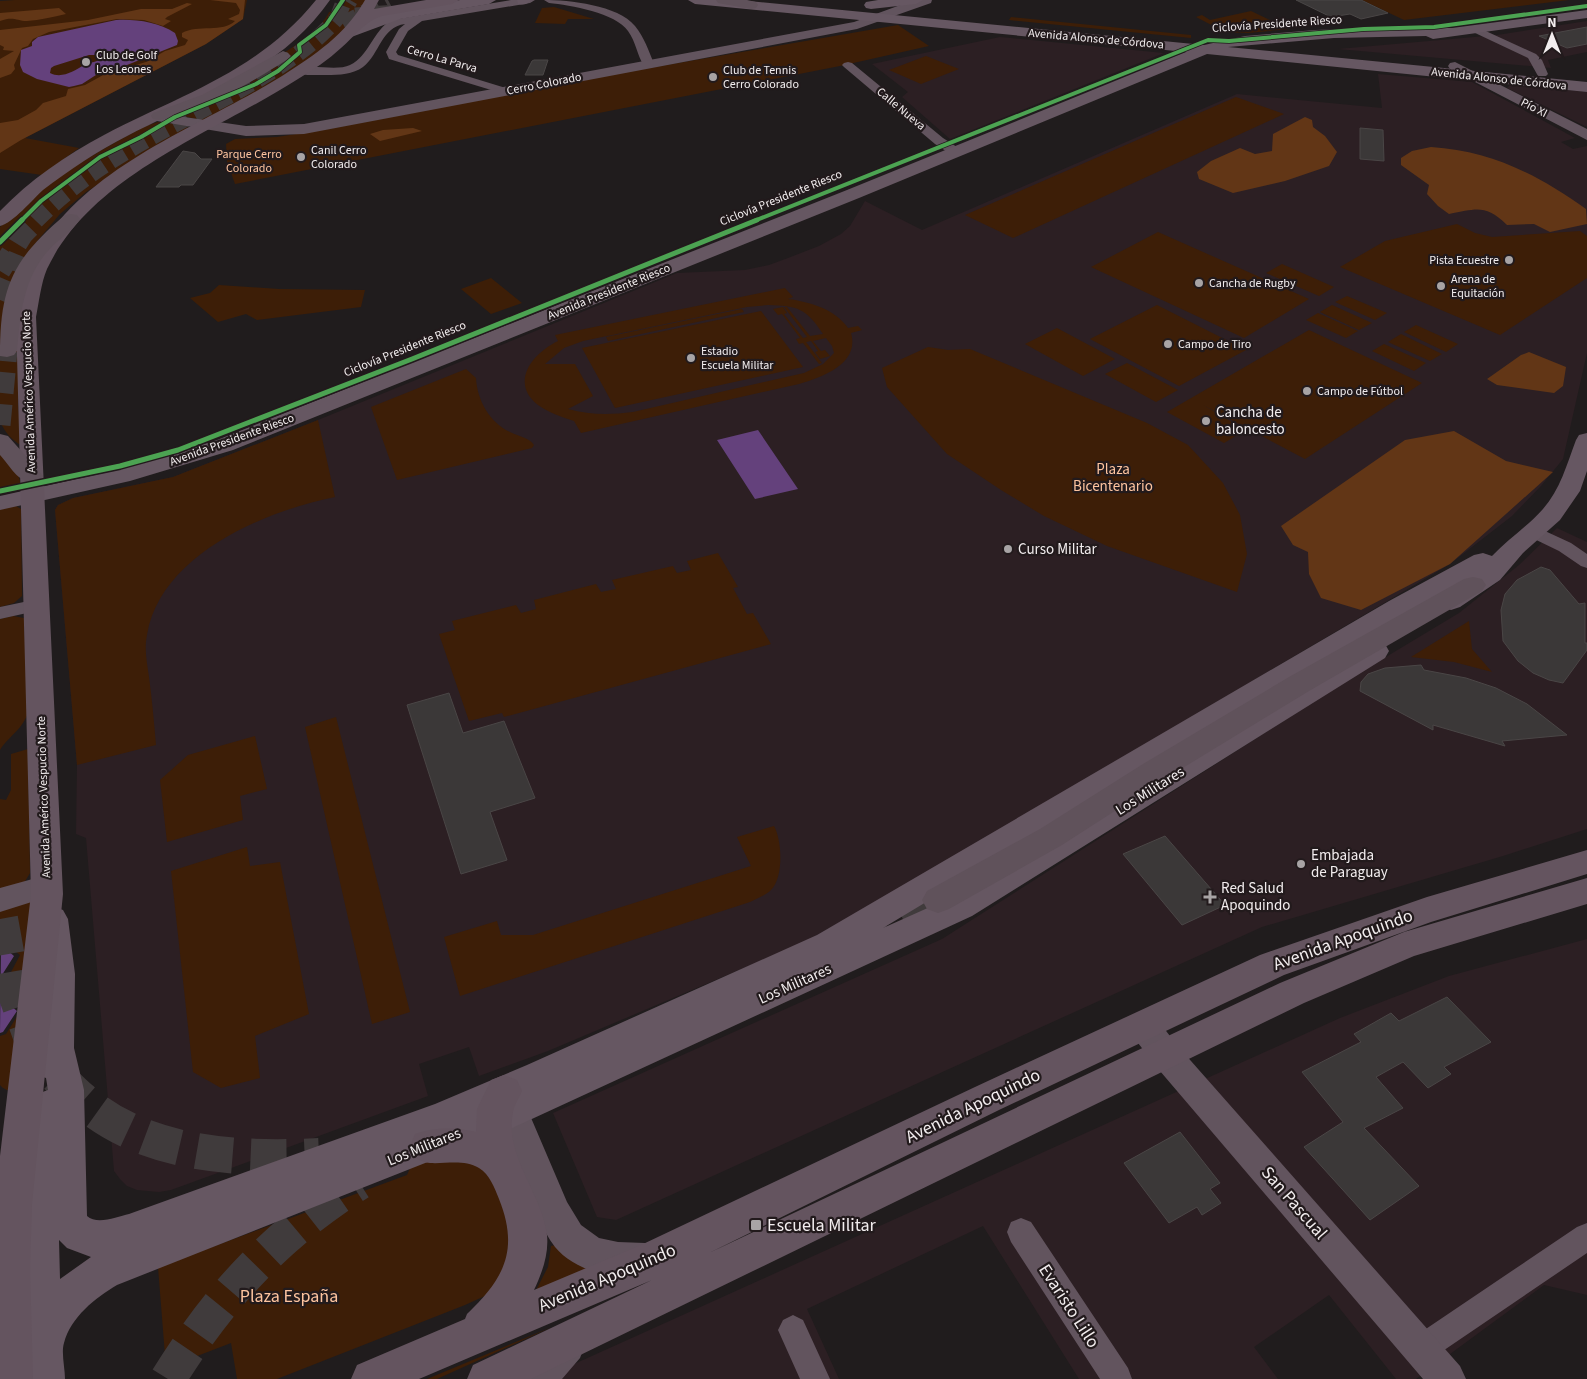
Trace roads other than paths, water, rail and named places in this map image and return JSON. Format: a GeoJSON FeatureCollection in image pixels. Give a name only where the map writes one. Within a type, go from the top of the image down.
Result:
{"type":"FeatureCollection","features":[{"type":"Feature","properties":{"kind":"highway"},"geometry":{"type":"LineString","coordinates":[[723,0],[751,5]]}},
{"type":"Feature","properties":{"kind":"highway"},"geometry":{"type":"LineString","coordinates":[[158,116],[212,97],[257,73],[283,56]]}},
{"type":"Feature","properties":{"kind":"highway"},"geometry":{"type":"LineString","coordinates":[[8,351],[11,308],[22,275],[45,242],[72,219]]}},
{"type":"Feature","properties":{"kind":"highway"},"geometry":{"type":"LineString","coordinates":[[0,441],[31,486]]}},
{"type":"Feature","properties":{"kind":"highway"},"geometry":{"type":"LineString","coordinates":[[938,900],[1051,838],[1154,772],[1299,684],[1473,586]]}},
{"type":"Feature","properties":{"kind":"main road","name":"Avenida Américo Vespucio Norte"},"geometry":{"type":"LineString","coordinates":[[44,1361],[40,1220],[57,1048],[58,968],[47,890],[38,605],[31,486],[27,299],[39,265],[53,242],[72,219],[102,190],[130,169],[174,142],[264,95],[302,71],[353,28],[372,0]]}},
{"type":"Feature","properties":{"kind":"main road"},"geometry":{"type":"LineString","coordinates":[[353,28],[375,13],[452,0]]}},
{"type":"Feature","properties":{"kind":"main road"},"geometry":{"type":"LineString","coordinates":[[395,13],[472,0]]}},
{"type":"Feature","properties":{"kind":"main road"},"geometry":{"type":"LineString","coordinates":[[353,28],[389,17],[489,0]]}},
{"type":"Feature","properties":{"kind":"main road","name":"Avenida Alonso de Córdova"},"geometry":{"type":"LineString","coordinates":[[695,0],[1216,47]]}},
{"type":"Feature","properties":{"kind":"main road","name":"Avenida Alonso de Córdova"},"geometry":{"type":"LineString","coordinates":[[785,0],[1587,87]]}},
{"type":"Feature","properties":{"kind":"main road"},"geometry":{"type":"LineString","coordinates":[[846,6],[916,0]]}},
{"type":"Feature","properties":{"kind":"main road"},"geometry":{"type":"LineString","coordinates":[[0,221],[19,202],[62,167],[110,139],[226,81],[274,51],[329,3]]}},
{"type":"Feature","properties":{"kind":"main road","name":"Avenida Presidente Riesco"},"geometry":{"type":"LineString","coordinates":[[0,502],[31,486],[147,469],[225,445],[1216,47],[1268,38],[1348,32],[1450,32],[1477,30],[1587,14]]}},
{"type":"Feature","properties":{"kind":"main road","name":"Avenida Presidente Riesco"},"geometry":{"type":"LineString","coordinates":[[1316,47],[1450,32]]}},
{"type":"Feature","properties":{"kind":"main road","name":"Avenida Presidente Riesco"},"geometry":{"type":"LineString","coordinates":[[1216,47],[1255,47]]}},
{"type":"Feature","properties":{"kind":"main road","name":"Avenida Alonso de Córdova"},"geometry":{"type":"LineString","coordinates":[[1255,47],[1316,47],[1455,66],[1587,78]]}},
{"type":"Feature","properties":{"kind":"main road"},"geometry":{"type":"LineString","coordinates":[[1498,89],[1498,84],[1512,80]]}},
{"type":"Feature","properties":{"kind":"main road","name":"Los Militares"},"geometry":{"type":"LineString","coordinates":[[75,1231],[81,1236],[96,1239],[129,1233],[443,1117],[503,1107],[901,937],[961,907],[1413,628],[1491,574],[1523,539],[1551,515],[1561,502],[1583,465],[1587,440]]}},
{"type":"Feature","properties":{"kind":"main road","name":"Los Militares"},"geometry":{"type":"LineString","coordinates":[[44,1361],[57,1312],[71,1293],[104,1271],[428,1146],[828,945],[1398,607],[1523,539]]}},
{"type":"Feature","properties":{"kind":"main road","name":"Avenida Apoquindo"},"geometry":{"type":"LineString","coordinates":[[371,1379],[655,1259],[1272,965],[1427,910],[1587,862]]}},
{"type":"Feature","properties":{"kind":"main road","name":"Avenida Américo Vespucio Norte"},"geometry":{"type":"LineString","coordinates":[[13,1379],[11,1269],[13,1204],[47,890]]}},
{"type":"Feature","properties":{"kind":"main road","name":"Avenida Apoquindo"},"geometry":{"type":"LineString","coordinates":[[487,1379],[1292,993],[1404,946],[1587,891]]}},
{"type":"Feature","properties":{"kind":"main road","name":"Avenida Américo Vespucio Norte"},"geometry":{"type":"LineString","coordinates":[[57,1048],[66,1090],[67,1209],[71,1225],[75,1231]]}},
{"type":"Feature","properties":{"kind":"main road"},"geometry":{"type":"LineString","coordinates":[[470,1337],[507,1300],[523,1270],[528,1246],[526,1225],[500,1162],[503,1107]]}},
{"type":"Feature","properties":{"kind":"main road"},"geometry":{"type":"LineString","coordinates":[[428,1146],[473,1147],[487,1152],[500,1162]]}},
{"type":"Feature","properties":{"kind":"street"},"geometry":{"type":"LineString","coordinates":[[302,71],[350,69],[358,65],[388,25],[419,18],[530,0]]}},
{"type":"Feature","properties":{"kind":"street"},"geometry":{"type":"LineString","coordinates":[[549,0],[608,14],[627,23],[640,43],[648,64]]}},
{"type":"Feature","properties":{"kind":"street","name":"Cerro Colorado"},"geometry":{"type":"LineString","coordinates":[[158,116],[206,126],[256,132],[294,130],[857,25],[881,18],[926,0]]}},
{"type":"Feature","properties":{"kind":"street","name":"Cerro La Parva"},"geometry":{"type":"LineString","coordinates":[[419,18],[404,29],[396,41],[391,54],[397,60],[505,91]]}},
{"type":"Feature","properties":{"kind":"street"},"geometry":{"type":"LineString","coordinates":[[1477,30],[1532,56],[1536,60],[1542,74]]}},
{"type":"Feature","properties":{"kind":"street"},"geometry":{"type":"LineString","coordinates":[[370,49],[396,41]]}},
{"type":"Feature","properties":{"kind":"street","name":"Calle Nueva"},"geometry":{"type":"LineString","coordinates":[[848,65],[939,141],[956,152]]}},
{"type":"Feature","properties":{"kind":"street","name":"Pío XI"},"geometry":{"type":"LineString","coordinates":[[1455,66],[1587,135]]}},
{"type":"Feature","properties":{"kind":"street"},"geometry":{"type":"LineString","coordinates":[[1523,539],[1565,547],[1587,562]]}},
{"type":"Feature","properties":{"kind":"street"},"geometry":{"type":"LineString","coordinates":[[0,613],[38,605]]}},
{"type":"Feature","properties":{"kind":"street"},"geometry":{"type":"LineString","coordinates":[[0,900],[47,890]]}},
{"type":"Feature","properties":{"kind":"street","name":"San Pascual"},"geometry":{"type":"LineString","coordinates":[[1143,1025],[1165,1054],[1447,1379]]}},
{"type":"Feature","properties":{"kind":"street"},"geometry":{"type":"LineString","coordinates":[[503,1107],[560,1223],[575,1243],[588,1251],[614,1258],[634,1261],[655,1259]]}},
{"type":"Feature","properties":{"kind":"street","name":"Evaristo Lillo"},"geometry":{"type":"LineString","coordinates":[[1021,1232],[1117,1379]]}},
{"type":"Feature","properties":{"kind":"street"},"geometry":{"type":"LineString","coordinates":[[1421,1349],[1587,1237]]}},
{"type":"Feature","properties":{"kind":"street"},"geometry":{"type":"LineString","coordinates":[[793,1330],[815,1379]]}},
{"type":"Feature","properties":{"kind":"street"},"geometry":{"type":"LineString","coordinates":[[542,1379],[561,1350],[574,1338]]}},
{"type":"Feature","properties":{"kind":"tunnel"},"geometry":{"type":"LineString","coordinates":[[0,271],[23,234],[51,206],[84,179],[157,134],[246,87],[295,56],[336,20],[350,0]]}},
{"type":"Feature","properties":{"kind":"tunnel"},"geometry":{"type":"LineString","coordinates":[[343,24],[388,0]]}},
{"type":"Feature","properties":{"kind":"tunnel"},"geometry":{"type":"LineString","coordinates":[[332,10],[348,16],[391,13]]}},
{"type":"Feature","properties":{"kind":"tunnel"},"geometry":{"type":"LineString","coordinates":[[0,300],[19,255]]}},
{"type":"Feature","properties":{"kind":"tunnel"},"geometry":{"type":"LineString","coordinates":[[0,425],[7,351]]}},
{"type":"Feature","properties":{"kind":"tunnel"},"geometry":{"type":"LineString","coordinates":[[854,942],[938,900]]}},
{"type":"Feature","properties":{"kind":"tunnel"},"geometry":{"type":"LineString","coordinates":[[0,919],[11,980],[32,1039]]}},
{"type":"Feature","properties":{"kind":"tunnel"},"geometry":{"type":"LineString","coordinates":[[57,1076],[79,1097],[107,1119],[134,1133],[164,1143],[225,1155],[257,1157],[319,1156]]}},
{"type":"Feature","properties":{"kind":"tunnel"},"geometry":{"type":"LineString","coordinates":[[168,1379],[208,1321],[252,1269],[302,1223],[359,1182]]}},
{"type":"Feature","properties":{"kind":"place","name":"Club de Golf Los Leones"},"geometry":{"type":"Point","coordinates":[86,62]}},
{"type":"Feature","properties":{"kind":"place","name":"Club de Tennis Cerro Colorado"},"geometry":{"type":"Point","coordinates":[713,77]}},
{"type":"Feature","properties":{"kind":"place","name":"Canil Cerro Colorado"},"geometry":{"type":"Point","coordinates":[301,157]}},
{"type":"Feature","properties":{"kind":"place","name":"Pista Ecuestre"},"geometry":{"type":"Point","coordinates":[1509,260]}},
{"type":"Feature","properties":{"kind":"place","name":"Cancha de Rugby"},"geometry":{"type":"Point","coordinates":[1199,283]}},
{"type":"Feature","properties":{"kind":"place","name":"Arena de Equitación"},"geometry":{"type":"Point","coordinates":[1441,286]}},
{"type":"Feature","properties":{"kind":"place","name":"Campo de Tiro"},"geometry":{"type":"Point","coordinates":[1168,344]}},
{"type":"Feature","properties":{"kind":"place","name":"Estadio Escuela Militar"},"geometry":{"type":"Point","coordinates":[691,358]}},
{"type":"Feature","properties":{"kind":"place","name":"Campo de Fútbol"},"geometry":{"type":"Point","coordinates":[1307,391]}},
{"type":"Feature","properties":{"kind":"place","name":"Cancha de baloncesto"},"geometry":{"type":"Point","coordinates":[1206,421]}},
{"type":"Feature","properties":{"kind":"place","name":"Curso Militar"},"geometry":{"type":"Point","coordinates":[1008,549]}},
{"type":"Feature","properties":{"kind":"place","name":"Embajada de Paraguay"},"geometry":{"type":"Point","coordinates":[1301,864]}},
{"type":"Feature","properties":{"kind":"place","name":"Red Salud Apoquindo"},"geometry":{"type":"Point","coordinates":[1210,897]}},
{"type":"Feature","properties":{"kind":"place","name":"Escuela Militar"},"geometry":{"type":"Point","coordinates":[756,1225]}},
{"type":"Feature","properties":{"kind":"park label","name":"Parque Cerro Colorado"},"geometry":{"type":"Point","coordinates":[249,161]}},
{"type":"Feature","properties":{"kind":"park label","name":"Plaza Bicentenario"},"geometry":{"type":"Point","coordinates":[1113,478]}},
{"type":"Feature","properties":{"kind":"park label","name":"Plaza España"},"geometry":{"type":"Point","coordinates":[289,1296]}}]}
